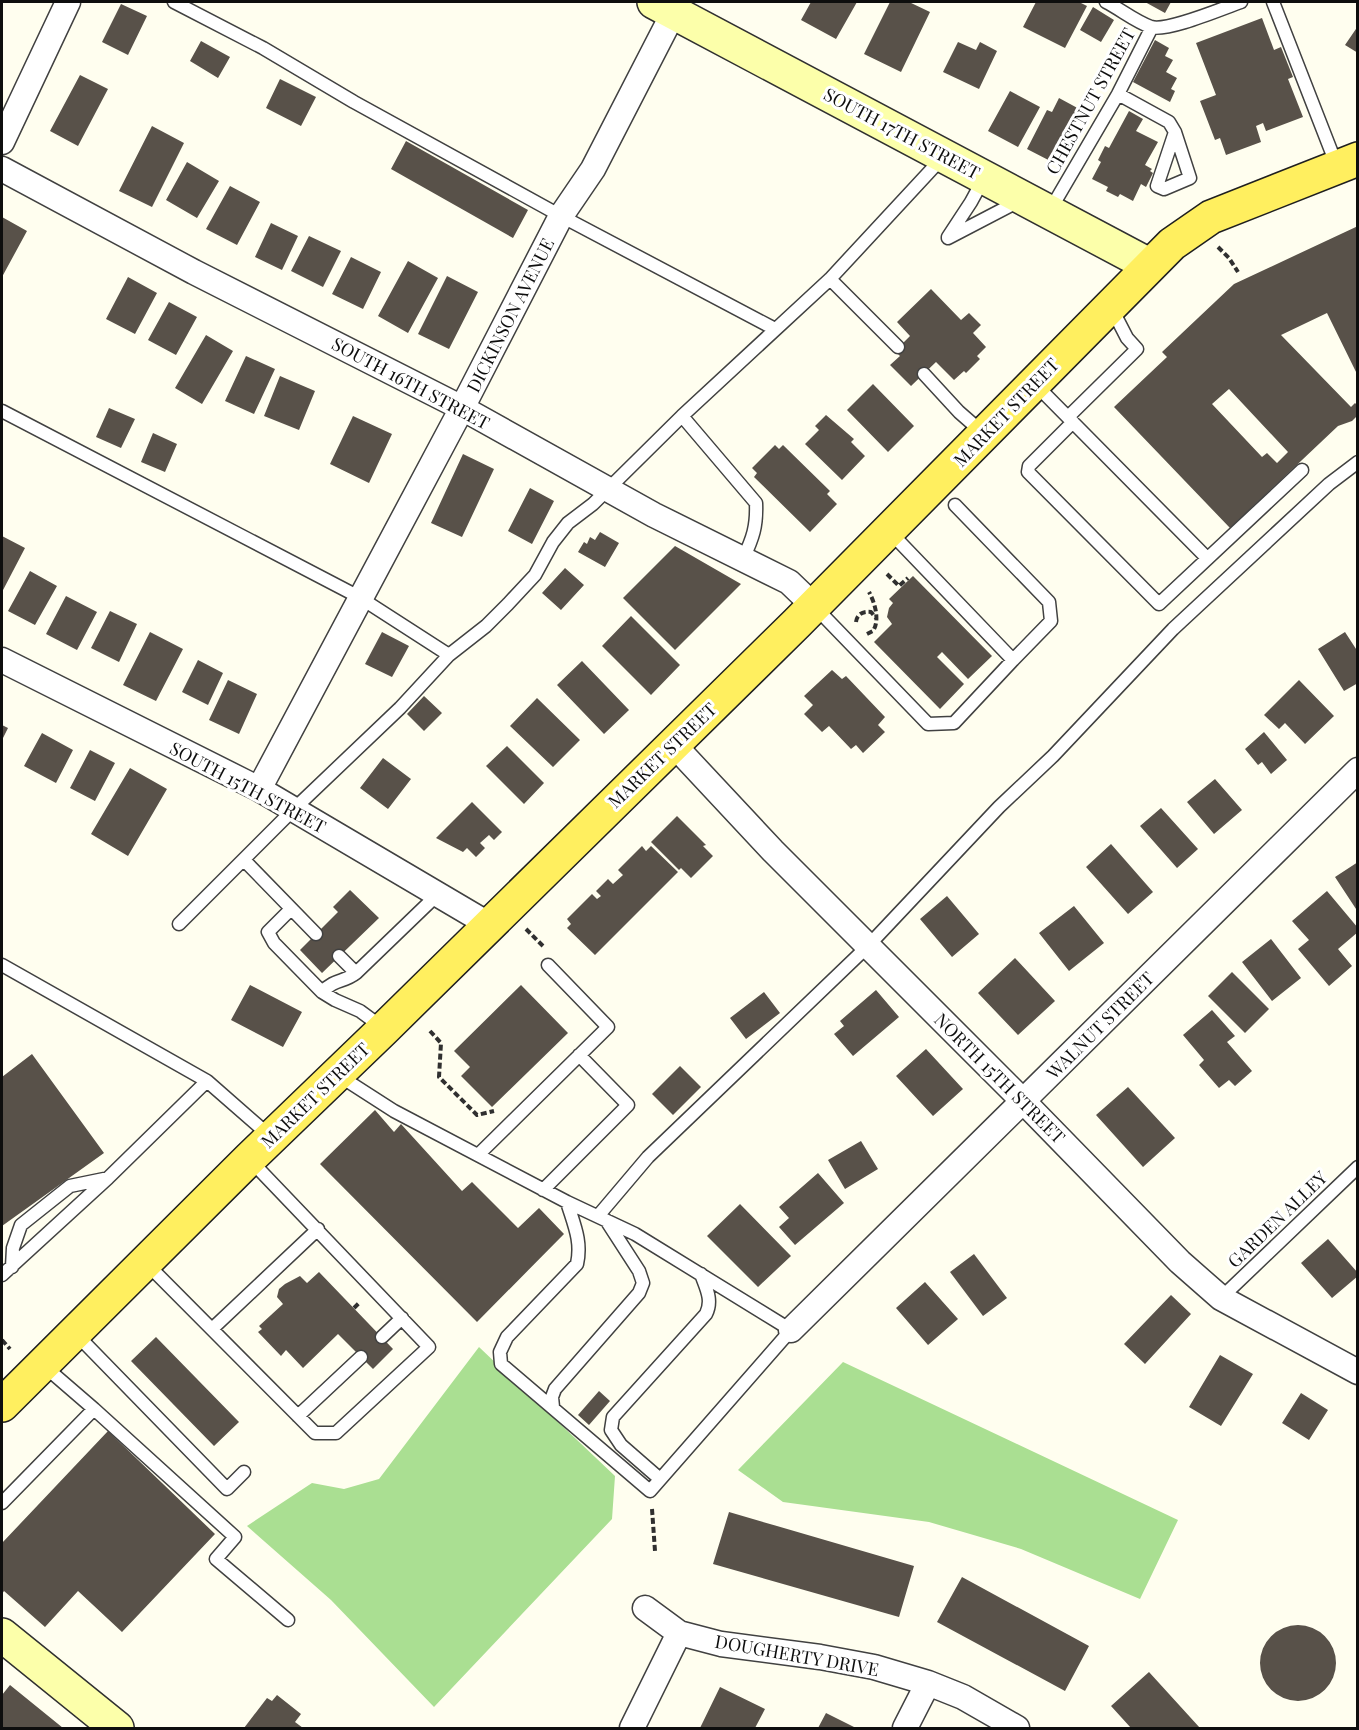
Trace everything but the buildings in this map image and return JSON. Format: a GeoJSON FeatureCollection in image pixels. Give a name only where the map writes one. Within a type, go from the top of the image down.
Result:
{"type":"FeatureCollection","features":[{"type":"Feature","properties":{"kind":"main road","name":"MARKET STREET"},"geometry":{"type":"LineString","coordinates":[[2,1405],[260,1148],[814,606],[1149,265],[1172,244],[1210,217],[1348,163]]}},
{"type":"Feature","properties":{"kind":"street"},"geometry":{"type":"LineString","coordinates":[[2,142],[68,2]]}},
{"type":"Feature","properties":{"kind":"street","name":"DICKINSON AVENUE"},"geometry":{"type":"LineString","coordinates":[[259,789],[359,597],[462,408],[561,216],[592,169],[668,5]]}},
{"type":"Feature","properties":{"kind":"street","name":"SOUTH 17TH STREET"},"geometry":{"type":"LineString","coordinates":[[668,5],[1149,265]]}},
{"type":"Feature","properties":{"kind":"street","name":"SOUTH 16TH STREET"},"geometry":{"type":"LineString","coordinates":[[2,169],[184,266],[462,408],[608,490],[789,582],[814,606]]}},
{"type":"Feature","properties":{"kind":"street","name":"SOUTH 15TH STREET"},"geometry":{"type":"LineString","coordinates":[[2,660],[259,789],[488,924]]}},
{"type":"Feature","properties":{"kind":"street","name":"NORTH 15TH STREET"},"geometry":{"type":"LineString","coordinates":[[673,744],[773,851],[1180,1262],[1221,1298],[1358,1372]]}},
{"type":"Feature","properties":{"kind":"street","name":"WALNUT STREET"},"geometry":{"type":"LineString","coordinates":[[791,1330],[1358,770]]}},
{"type":"Feature","properties":{"kind":"street","name":"DOUGHERTY DRIVE"},"geometry":{"type":"LineString","coordinates":[[645,1608],[679,1633],[721,1644],[820,1657],[874,1667],[928,1683],[963,1697],[1017,1728]]}},
{"type":"Feature","properties":{"kind":"street"},"geometry":{"type":"LineString","coordinates":[[632,1728],[679,1633]]}},
{"type":"Feature","properties":{"kind":"street"},"geometry":{"type":"LineString","coordinates":[[2,1635],[117,1728]]}},
{"type":"Feature","properties":{"kind":"street"},"geometry":{"type":"LineString","coordinates":[[905,1728],[928,1683]]}},
{"type":"Feature","properties":{"kind":"lane"},"geometry":{"type":"LineString","coordinates":[[174,2],[263,48],[354,102],[561,216],[776,328]]}},
{"type":"Feature","properties":{"kind":"lane"},"geometry":{"type":"LineString","coordinates":[[1106,2],[1152,27]]}},
{"type":"Feature","properties":{"kind":"lane","name":"CHESTNUT STREET"},"geometry":{"type":"LineString","coordinates":[[1037,205],[1118,94],[1152,27],[1178,24],[1241,2]]}},
{"type":"Feature","properties":{"kind":"lane"},"geometry":{"type":"LineString","coordinates":[[1273,2],[1348,163]]}},
{"type":"Feature","properties":{"kind":"lane"},"geometry":{"type":"LineString","coordinates":[[1118,94],[1169,122],[1175,132]]}},
{"type":"Feature","properties":{"kind":"lane"},"geometry":{"type":"LineString","coordinates":[[179,924],[293,810],[400,708],[449,655],[486,626],[508,604],[535,575],[553,542],[568,524],[608,490],[682,416],[830,279],[944,155]]}},
{"type":"Feature","properties":{"kind":"lane"},"geometry":{"type":"LineString","coordinates":[[985,177],[948,237],[1037,205]]}},
{"type":"Feature","properties":{"kind":"lane"},"geometry":{"type":"LineString","coordinates":[[830,279],[898,347]]}},
{"type":"Feature","properties":{"kind":"lane"},"geometry":{"type":"LineString","coordinates":[[1110,305],[1127,338],[1137,349],[1070,419],[1029,466],[1028,472],[1158,604],[1302,470]]}},
{"type":"Feature","properties":{"kind":"lane"},"geometry":{"type":"LineString","coordinates":[[924,374],[959,412],[984,434]]}},
{"type":"Feature","properties":{"kind":"lane"},"geometry":{"type":"LineString","coordinates":[[1035,383],[1207,558]]}},
{"type":"Feature","properties":{"kind":"lane"},"geometry":{"type":"LineString","coordinates":[[2,411],[359,597],[449,655]]}},
{"type":"Feature","properties":{"kind":"lane"},"geometry":{"type":"LineString","coordinates":[[682,416],[756,503],[757,517],[754,537],[743,559]]}},
{"type":"Feature","properties":{"kind":"lane"},"geometry":{"type":"LineString","coordinates":[[602,1218],[648,1157],[868,946],[999,807],[1053,756],[1173,629],[1329,484],[1358,462]]}},
{"type":"Feature","properties":{"kind":"lane"},"geometry":{"type":"LineString","coordinates":[[814,606],[928,724],[954,723],[1051,621],[1049,602],[955,505]]}},
{"type":"Feature","properties":{"kind":"lane"},"geometry":{"type":"LineString","coordinates":[[889,531],[1013,660]]}},
{"type":"Feature","properties":{"kind":"lane"},"geometry":{"type":"LineString","coordinates":[[244,860],[316,934]]}},
{"type":"Feature","properties":{"kind":"lane"},"geometry":{"type":"LineString","coordinates":[[322,992],[336,980],[350,978],[356,973],[438,894]]}},
{"type":"Feature","properties":{"kind":"lane"},"geometry":{"type":"LineString","coordinates":[[291,909],[268,932],[270,938],[322,992],[360,1011],[384,1029]]}},
{"type":"Feature","properties":{"kind":"lane"},"geometry":{"type":"LineString","coordinates":[[339,956],[356,973]]}},
{"type":"Feature","properties":{"kind":"lane"},"geometry":{"type":"LineString","coordinates":[[2,965],[207,1081],[260,1148],[318,1229],[429,1347],[336,1433],[315,1432],[145,1262]]}},
{"type":"Feature","properties":{"kind":"lane"},"geometry":{"type":"LineString","coordinates":[[478,1155],[608,1027],[548,965]]}},
{"type":"Feature","properties":{"kind":"lane"},"geometry":{"type":"LineString","coordinates":[[543,1190],[628,1105],[579,1055]]}},
{"type":"Feature","properties":{"kind":"lane"},"geometry":{"type":"LineString","coordinates":[[336,1075],[394,1111],[543,1190],[635,1234],[791,1330],[650,1491],[501,1364],[500,1352],[507,1337],[577,1264],[579,1243],[567,1202]]}},
{"type":"Feature","properties":{"kind":"lane"},"geometry":{"type":"LineString","coordinates":[[7,1271],[108,1178],[207,1081]]}},
{"type":"Feature","properties":{"kind":"lane","name":"GARDEN ALLEY"},"geometry":{"type":"LineString","coordinates":[[1221,1298],[1358,1167]]}},
{"type":"Feature","properties":{"kind":"lane"},"geometry":{"type":"LineString","coordinates":[[7,1271],[15,1238],[21,1225],[70,1186],[93,1183],[108,1178]]}},
{"type":"Feature","properties":{"kind":"lane"},"geometry":{"type":"LineString","coordinates":[[553,1407],[552,1397],[555,1389],[639,1293],[643,1283],[639,1271],[602,1218]]}},
{"type":"Feature","properties":{"kind":"lane"},"geometry":{"type":"LineString","coordinates":[[212,1329],[318,1229]]}},
{"type":"Feature","properties":{"kind":"lane"},"geometry":{"type":"LineString","coordinates":[[660,1479],[621,1445],[611,1430],[613,1417],[706,1314],[710,1307],[709,1297],[701,1274]]}},
{"type":"Feature","properties":{"kind":"lane"},"geometry":{"type":"LineString","coordinates":[[382,1337],[402,1318]]}},
{"type":"Feature","properties":{"kind":"lane"},"geometry":{"type":"LineString","coordinates":[[75,1332],[227,1489],[244,1472]]}},
{"type":"Feature","properties":{"kind":"lane"},"geometry":{"type":"LineString","coordinates":[[298,1416],[361,1357]]}},
{"type":"Feature","properties":{"kind":"lane"},"geometry":{"type":"LineString","coordinates":[[42,1364],[235,1538],[216,1559],[288,1620]]}},
{"type":"Feature","properties":{"kind":"lane"},"geometry":{"type":"LineString","coordinates":[[2,1503],[94,1409]]}},
{"type":"Feature","properties":{"kind":"path"},"geometry":{"type":"LineString","coordinates":[[1218,247],[1238,272]]}},
{"type":"Feature","properties":{"kind":"path"},"geometry":{"type":"LineString","coordinates":[[887,574],[899,586],[914,571]]}},
{"type":"Feature","properties":{"kind":"path"},"geometry":{"type":"LineString","coordinates":[[869,592],[874,601],[877,623],[873,631],[864,634],[858,631],[856,620],[862,612],[871,612],[876,618]]}},
{"type":"Feature","properties":{"kind":"path"},"geometry":{"type":"LineString","coordinates":[[521,925],[548,952]]}},
{"type":"Feature","properties":{"kind":"path"},"geometry":{"type":"LineString","coordinates":[[430,1031],[441,1043],[439,1077],[477,1115],[497,1111],[499,1113]]}},
{"type":"Feature","properties":{"kind":"path"},"geometry":{"type":"LineString","coordinates":[[354,1308],[361,1301]]}},
{"type":"Feature","properties":{"kind":"path"},"geometry":{"type":"LineString","coordinates":[[2,1340],[10,1349]]}},
{"type":"Feature","properties":{"kind":"path"},"geometry":{"type":"LineString","coordinates":[[650,1491],[654,1551]]}},
{"type":"Feature","properties":{"kind":"green space"},"geometry":{"type":"Polygon","coordinates":[[[479,1347],[615,1476],[612,1519],[434,1707],[331,1600],[247,1526],[312,1483],[344,1489],[379,1479],[479,1347]]]}},
{"type":"Feature","properties":{"kind":"green space"},"geometry":{"type":"Polygon","coordinates":[[[843,1362],[1178,1520],[1140,1599],[1021,1549],[929,1522],[783,1502],[738,1470],[843,1362]]]}}]}
